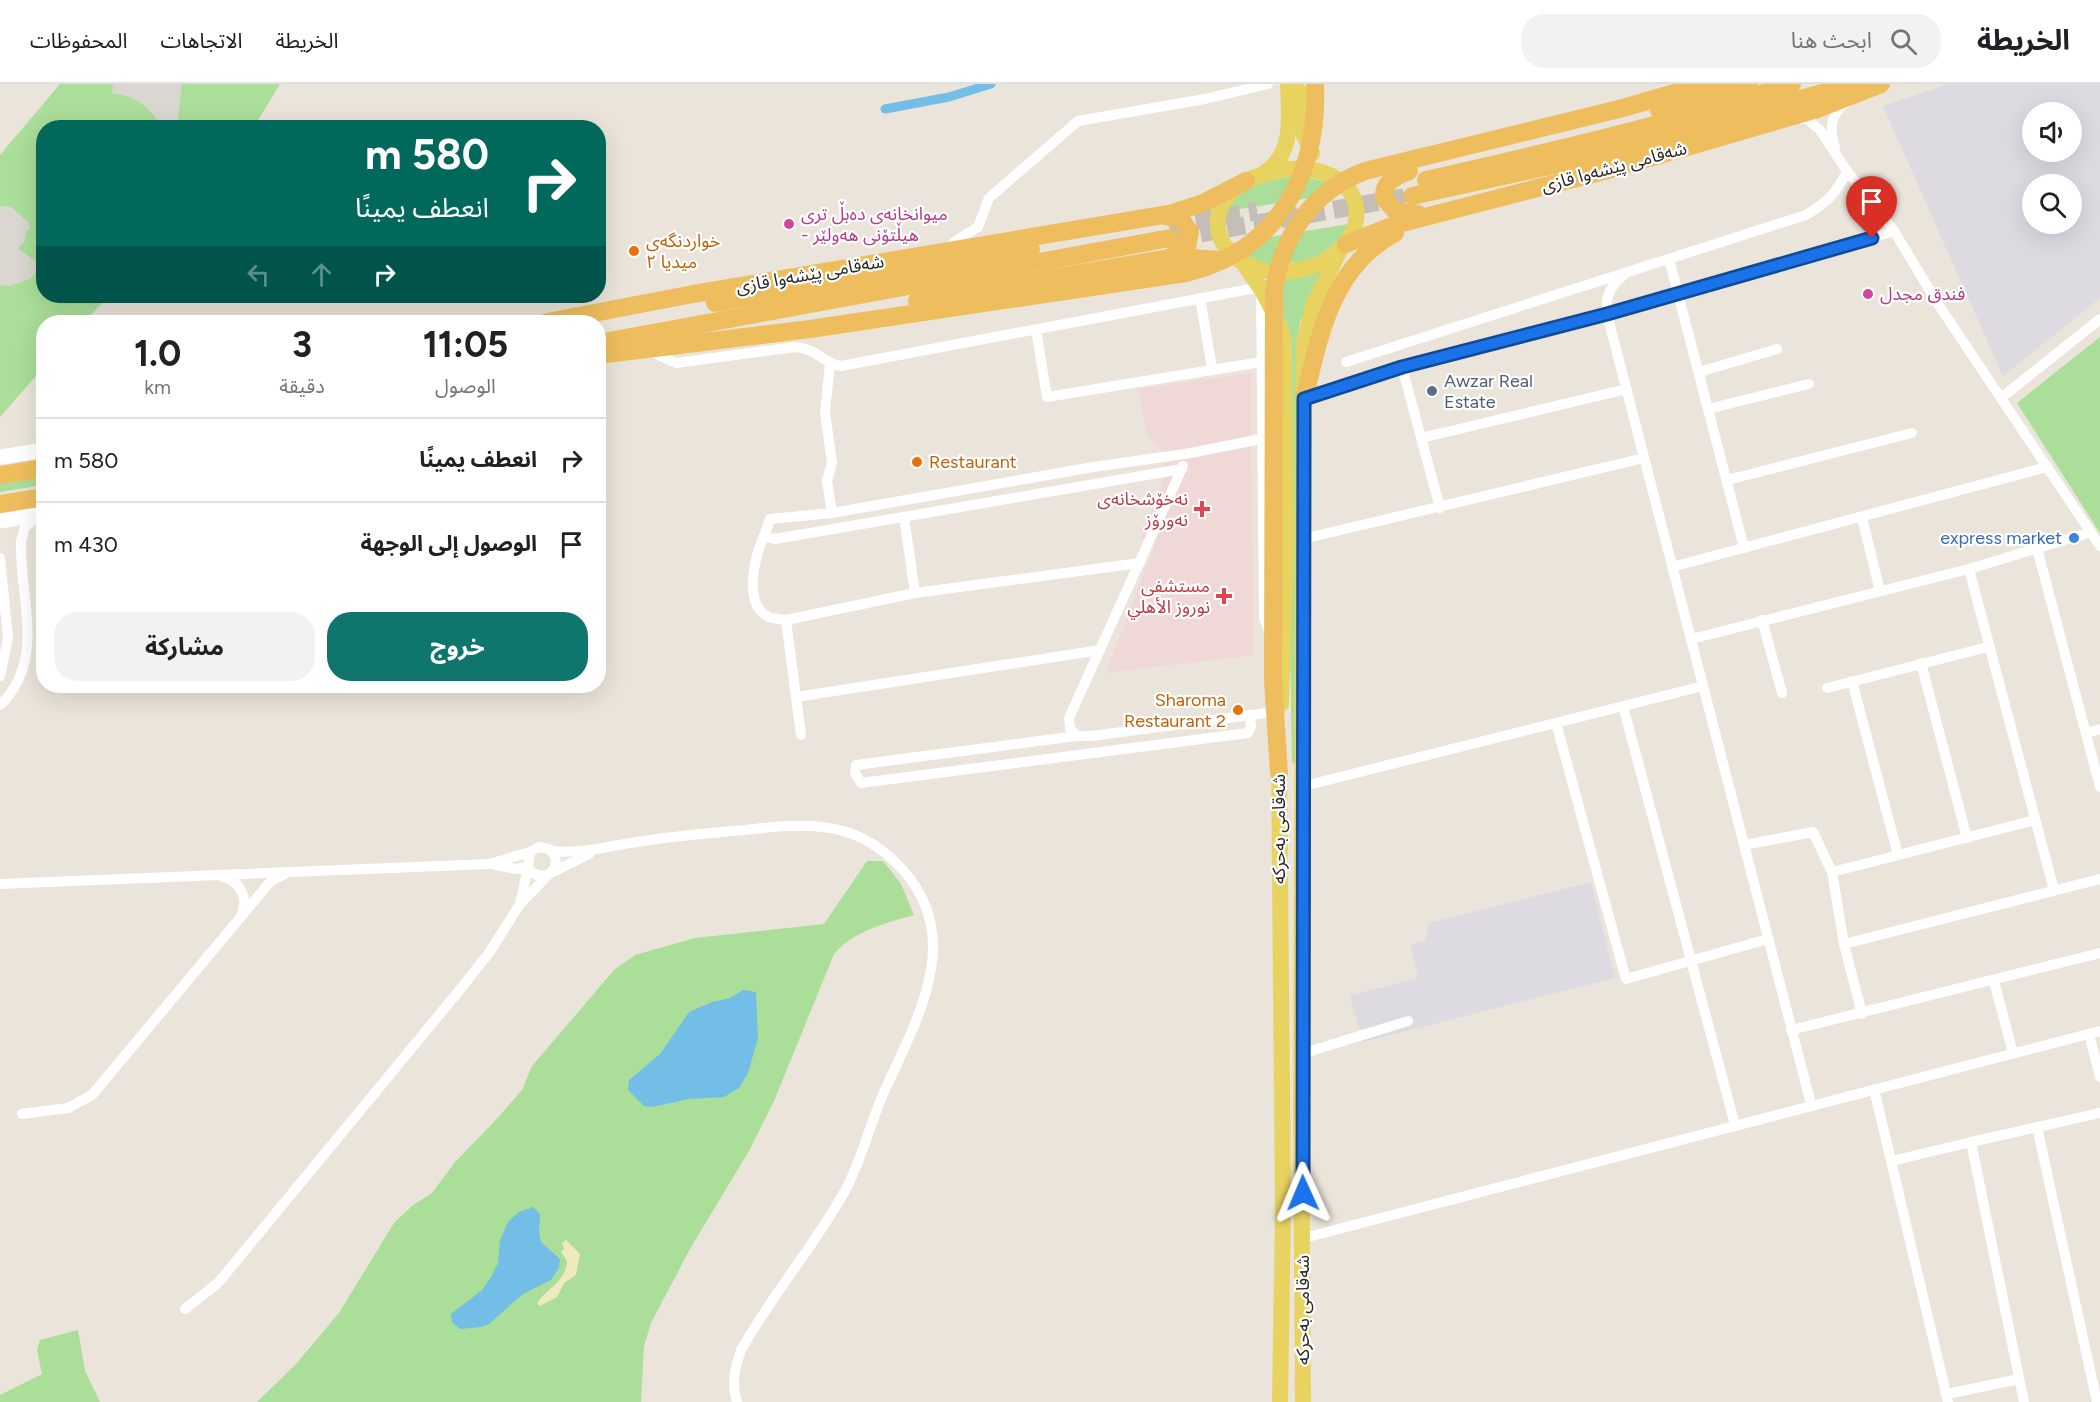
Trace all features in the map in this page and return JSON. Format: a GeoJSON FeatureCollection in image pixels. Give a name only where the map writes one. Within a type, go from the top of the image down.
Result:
{"type":"FeatureCollection","features":[{"type":"Feature","properties":{"kind":"highway"},"geometry":{"type":"LineString","coordinates":[[606,354],[649,351],[1197,271],[1226,259],[1252,243],[1277,216],[1293,193],[1308,160],[1315,121],[1315,84]]}},
{"type":"Feature","properties":{"kind":"highway"},"geometry":{"type":"LineString","coordinates":[[1279,773],[1274,712],[1268,366],[1274,292],[1281,260],[1298,224],[1328,190],[1351,176],[1392,163],[1623,108],[1705,84]]}},
{"type":"Feature","properties":{"kind":"highway","name":"شەقامی پێشەوا قازی"},"geometry":{"type":"LineString","coordinates":[[1410,184],[1749,84]]}},
{"type":"Feature","properties":{"kind":"highway","name":"شەقامی پێشەوا قازی"},"geometry":{"type":"LineString","coordinates":[[1410,184],[1594,141],[1732,104],[1792,84]]}},
{"type":"Feature","properties":{"kind":"highway","name":"شەقامی پێشەوا قازی"},"geometry":{"type":"LineString","coordinates":[[1332,176],[1410,184],[1586,158],[1881,84]]}},
{"type":"Feature","properties":{"kind":"highway","name":"شەقامی پێشەوا قازی"},"geometry":{"type":"LineString","coordinates":[[1342,248],[1394,225],[1604,171],[1788,118],[1858,88]]}},
{"type":"Feature","properties":{"kind":"highway","name":"شەقامی پێشەوا قازی"},"geometry":{"type":"LineString","coordinates":[[606,341],[1164,227],[1203,203],[1252,179]]}},
{"type":"Feature","properties":{"kind":"highway"},"geometry":{"type":"LineString","coordinates":[[1410,184],[1389,180],[1384,198],[1391,209],[1402,214],[1447,211]]}},
{"type":"Feature","properties":{"kind":"highway"},"geometry":{"type":"LineString","coordinates":[[1304,399],[1324,319],[1335,293],[1351,270],[1371,249],[1395,233],[1470,205]]}},
{"type":"Feature","properties":{"kind":"highway"},"geometry":{"type":"LineString","coordinates":[[1164,227],[1175,216],[1184,221],[1191,238],[1187,247],[1180,254],[1167,258]]}},
{"type":"Feature","properties":{"kind":"highway","name":"شەقامی پێشەوا قازی"},"geometry":{"type":"LineString","coordinates":[[587,315],[947,250],[1164,227]]}},
{"type":"Feature","properties":{"kind":"highway","name":"شەقامی پێشەوا قازی"},"geometry":{"type":"LineString","coordinates":[[606,320],[1164,227]]}},
{"type":"Feature","properties":{"kind":"highway","name":"شەقامی پێشەوا قازی"},"geometry":{"type":"LineString","coordinates":[[606,350],[882,307],[1167,258],[1192,256],[1241,263]]}},
{"type":"Feature","properties":{"kind":"highway"},"geometry":{"type":"LineString","coordinates":[[0,475],[36,469]]}},
{"type":"Feature","properties":{"kind":"highway"},"geometry":{"type":"LineString","coordinates":[[0,504],[36,498]]}},
{"type":"Feature","properties":{"kind":"main road"},"geometry":{"type":"LineString","coordinates":[[1241,263],[1223,245],[1219,218],[1230,194],[1270,169],[1286,146],[1288,84]]}},
{"type":"Feature","properties":{"kind":"main road"},"geometry":{"type":"LineString","coordinates":[[1299,84],[1300,120],[1305,140],[1316,160],[1332,176],[1346,184],[1354,203],[1355,228],[1342,248]]}},
{"type":"Feature","properties":{"kind":"main road","name":"شەقامی پێشەوا قازی"},"geometry":{"type":"LineString","coordinates":[[1252,179],[1272,171],[1296,168],[1332,176]]}},
{"type":"Feature","properties":{"kind":"main road","name":"شەقامی پێشەوا قازی"},"geometry":{"type":"LineString","coordinates":[[1241,263],[1278,272],[1299,270],[1321,263],[1342,248]]}},
{"type":"Feature","properties":{"kind":"main road","name":"شەقامی بەحرکە"},"geometry":{"type":"LineString","coordinates":[[1303,1402],[1304,1238],[1301,1054],[1304,786],[1304,344],[1313,304],[1342,248]]}},
{"type":"Feature","properties":{"kind":"main road","name":"شەقامی بەحرکە"},"geometry":{"type":"LineString","coordinates":[[1241,263],[1261,287],[1278,321],[1284,342],[1286,529],[1279,773],[1283,1209],[1280,1402]]}},
{"type":"Feature","properties":{"kind":"main road"},"geometry":{"type":"LineString","coordinates":[[0,458],[36,451]]}},
{"type":"Feature","properties":{"kind":"main road"},"geometry":{"type":"LineString","coordinates":[[0,521],[36,515]]}},
{"type":"Feature","properties":{"kind":"street"},"geometry":{"type":"LineString","coordinates":[[947,250],[954,242],[978,227],[989,198],[1078,122],[1205,99],[1268,84]]}},
{"type":"Feature","properties":{"kind":"street"},"geometry":{"type":"LineString","coordinates":[[1847,171],[1834,145],[1831,125],[1836,112],[1858,88]]}},
{"type":"Feature","properties":{"kind":"street"},"geometry":{"type":"LineString","coordinates":[[1788,118],[1802,118],[1813,123],[1894,231],[1938,304],[2100,546]]}},
{"type":"Feature","properties":{"kind":"street"},"geometry":{"type":"LineString","coordinates":[[1346,362],[1806,215],[1824,204],[1837,192],[1847,171]]}},
{"type":"Feature","properties":{"kind":"street"},"geometry":{"type":"LineString","coordinates":[[1304,399],[1402,367],[1607,314],[1894,231]]}},
{"type":"Feature","properties":{"kind":"street"},"geometry":{"type":"LineString","coordinates":[[1669,259],[1744,548]]}},
{"type":"Feature","properties":{"kind":"street"},"geometry":{"type":"LineString","coordinates":[[1627,272],[1608,291],[1605,301],[1607,314],[1811,1104]]}},
{"type":"Feature","properties":{"kind":"street"},"geometry":{"type":"LineString","coordinates":[[649,351],[676,363],[795,347],[819,353],[830,364],[852,364],[1261,287],[1268,366],[1261,439],[1264,618],[1267,629],[1273,634]]}},
{"type":"Feature","properties":{"kind":"street"},"geometry":{"type":"LineString","coordinates":[[1200,298],[1212,368]]}},
{"type":"Feature","properties":{"kind":"street"},"geometry":{"type":"LineString","coordinates":[[2001,398],[2100,319]]}},
{"type":"Feature","properties":{"kind":"street"},"geometry":{"type":"LineString","coordinates":[[1036,330],[1047,398],[1212,368],[1268,366]]}},
{"type":"Feature","properties":{"kind":"street"},"geometry":{"type":"LineString","coordinates":[[1698,372],[1777,349]]}},
{"type":"Feature","properties":{"kind":"street"},"geometry":{"type":"LineString","coordinates":[[830,364],[825,412],[832,463],[827,481],[832,513]]}},
{"type":"Feature","properties":{"kind":"street"},"geometry":{"type":"LineString","coordinates":[[1402,367],[1440,508]]}},
{"type":"Feature","properties":{"kind":"street"},"geometry":{"type":"LineString","coordinates":[[1708,409],[1809,384]]}},
{"type":"Feature","properties":{"kind":"street"},"geometry":{"type":"LineString","coordinates":[[1421,438],[1627,389]]}},
{"type":"Feature","properties":{"kind":"street"},"geometry":{"type":"LineString","coordinates":[[1727,480],[1912,433]]}},
{"type":"Feature","properties":{"kind":"street"},"geometry":{"type":"LineString","coordinates":[[1140,563],[915,593],[786,620],[766,616],[756,605],[753,579],[755,555],[770,519],[832,513],[1093,467],[1185,454],[1261,439]]}},
{"type":"Feature","properties":{"kind":"street"},"geometry":{"type":"LineString","coordinates":[[1077,736],[1070,729],[1069,718],[1182,469],[1185,454]]}},
{"type":"Feature","properties":{"kind":"street"},"geometry":{"type":"LineString","coordinates":[[1304,539],[1644,458]]}},
{"type":"Feature","properties":{"kind":"street"},"geometry":{"type":"LineString","coordinates":[[1672,567],[2047,467]]}},
{"type":"Feature","properties":{"kind":"street"},"geometry":{"type":"LineString","coordinates":[[764,536],[775,539],[1182,469]]}},
{"type":"Feature","properties":{"kind":"street"},"geometry":{"type":"LineString","coordinates":[[904,517],[915,593]]}},
{"type":"Feature","properties":{"kind":"street"},"geometry":{"type":"LineString","coordinates":[[0,705],[12,691],[25,665],[28,634],[20,554],[22,531],[28,523],[36,518]]}},
{"type":"Feature","properties":{"kind":"street"},"geometry":{"type":"LineString","coordinates":[[1862,518],[1880,591]]}},
{"type":"Feature","properties":{"kind":"street"},"geometry":{"type":"LineString","coordinates":[[1691,639],[1969,569],[2091,532]]}},
{"type":"Feature","properties":{"kind":"street"},"geometry":{"type":"LineString","coordinates":[[2037,548],[2100,787]]}},
{"type":"Feature","properties":{"kind":"street"},"geometry":{"type":"LineString","coordinates":[[0,558],[8,638],[0,675]]}},
{"type":"Feature","properties":{"kind":"street"},"geometry":{"type":"LineString","coordinates":[[1969,569],[2054,890]]}},
{"type":"Feature","properties":{"kind":"street"},"geometry":{"type":"LineString","coordinates":[[6,600],[25,598]]}},
{"type":"Feature","properties":{"kind":"street"},"geometry":{"type":"LineString","coordinates":[[786,620],[801,735]]}},
{"type":"Feature","properties":{"kind":"street"},"geometry":{"type":"LineString","coordinates":[[1762,620],[1782,693]]}},
{"type":"Feature","properties":{"kind":"street"},"geometry":{"type":"LineString","coordinates":[[1827,688],[1988,647]]}},
{"type":"Feature","properties":{"kind":"street"},"geometry":{"type":"LineString","coordinates":[[796,697],[1100,650]]}},
{"type":"Feature","properties":{"kind":"street"},"geometry":{"type":"LineString","coordinates":[[1921,663],[1967,838]]}},
{"type":"Feature","properties":{"kind":"street"},"geometry":{"type":"LineString","coordinates":[[1852,681],[1898,855]]}},
{"type":"Feature","properties":{"kind":"street"},"geometry":{"type":"LineString","coordinates":[[1304,786],[1703,686]]}},
{"type":"Feature","properties":{"kind":"street"},"geometry":{"type":"LineString","coordinates":[[1623,706],[1735,1125]]}},
{"type":"Feature","properties":{"kind":"street"},"geometry":{"type":"LineString","coordinates":[[1250,716],[1251,726],[1248,733],[861,783],[855,773],[856,765],[1274,712]]}},
{"type":"Feature","properties":{"kind":"street"},"geometry":{"type":"LineString","coordinates":[[1556,723],[1626,979],[1768,939]]}},
{"type":"Feature","properties":{"kind":"street"},"geometry":{"type":"LineString","coordinates":[[2086,733],[2100,729]]}},
{"type":"Feature","properties":{"kind":"street"},"geometry":{"type":"LineString","coordinates":[[1832,872],[2035,820]]}},
{"type":"Feature","properties":{"kind":"street"},"geometry":{"type":"LineString","coordinates":[[489,864],[543,846],[552,851],[594,851],[668,837],[781,826],[823,827],[838,830],[879,848],[903,870],[922,900],[930,925],[934,953],[930,980],[916,1023],[882,1095],[871,1131],[843,1194],[741,1350],[734,1370],[733,1384],[737,1402]]}},
{"type":"Feature","properties":{"kind":"street"},"geometry":{"type":"LineString","coordinates":[[1744,845],[1813,832],[1832,872],[1844,944],[1862,1014]]}},
{"type":"Feature","properties":{"kind":"street"},"geometry":{"type":"LineString","coordinates":[[185,1309],[218,1283],[458,992],[489,953],[520,904],[549,874],[556,862],[552,851]]}},
{"type":"Feature","properties":{"kind":"street"},"geometry":{"type":"LineString","coordinates":[[0,884],[489,864],[516,868],[528,867],[539,876],[549,874],[594,851]]}},
{"type":"Feature","properties":{"kind":"street"},"geometry":{"type":"LineString","coordinates":[[520,904],[530,852]]}},
{"type":"Feature","properties":{"kind":"street"},"geometry":{"type":"LineString","coordinates":[[22,1114],[68,1108],[92,1095],[271,881],[298,871]]}},
{"type":"Feature","properties":{"kind":"street"},"geometry":{"type":"LineString","coordinates":[[211,875],[229,878],[242,890],[245,906],[239,920]]}},
{"type":"Feature","properties":{"kind":"street"},"geometry":{"type":"LineString","coordinates":[[1844,944],[2100,879]]}},
{"type":"Feature","properties":{"kind":"street"},"geometry":{"type":"LineString","coordinates":[[1791,1030],[2100,953]]}},
{"type":"Feature","properties":{"kind":"street"},"geometry":{"type":"LineString","coordinates":[[1994,981],[2013,1053]]}},
{"type":"Feature","properties":{"kind":"street"},"geometry":{"type":"LineString","coordinates":[[1301,1054],[1408,1021]]}},
{"type":"Feature","properties":{"kind":"street"},"geometry":{"type":"LineString","coordinates":[[1304,1238],[2094,1032],[2100,1077]]}},
{"type":"Feature","properties":{"kind":"street"},"geometry":{"type":"LineString","coordinates":[[1874,1089],[1947,1398],[2019,1379]]}},
{"type":"Feature","properties":{"kind":"street"},"geometry":{"type":"LineString","coordinates":[[1892,1161],[2100,1113]]}},
{"type":"Feature","properties":{"kind":"street"},"geometry":{"type":"LineString","coordinates":[[2037,1127],[2097,1402]]}},
{"type":"Feature","properties":{"kind":"street"},"geometry":{"type":"LineString","coordinates":[[1971,1142],[2024,1402]]}},
{"type":"Feature","properties":{"kind":"shaded area"},"geometry":{"type":"Polygon","coordinates":[[[113,84],[182,84],[178,120],[156,120],[142,104],[131,97],[112,93],[113,84]]]}},
{"type":"Feature","properties":{"kind":"shaded area"},"geometry":{"type":"Polygon","coordinates":[[[1949,84],[2100,84],[2100,298],[2003,376],[1883,106],[1949,84]]]}},
{"type":"Feature","properties":{"kind":"shaded area"},"geometry":{"type":"Polygon","coordinates":[[[0,206],[10,206],[28,222],[30,229],[26,230],[25,241],[18,248],[36,262],[36,272],[30,279],[10,286],[0,285],[0,206]]]}},
{"type":"Feature","properties":{"kind":"shaded area","name":"نەخۆشخانەی نەورۆز"},"geometry":{"type":"Polygon","coordinates":[[[1251,373],[1253,655],[1106,673],[1156,542],[1141,538],[1163,481],[1162,452],[1147,433],[1138,389],[1251,373]]]}},
{"type":"Feature","properties":{"kind":"shaded area"},"geometry":{"type":"Polygon","coordinates":[[[1591,882],[1615,978],[1363,1042],[1350,996],[1418,978],[1410,945],[1425,941],[1429,923],[1591,882]]]}},
{"type":"Feature","properties":{"kind":"green space"},"geometry":{"type":"Polygon","coordinates":[[[60,84],[280,84],[258,120],[36,120],[36,303],[102,303],[91,315],[36,315],[36,376],[0,417],[0,155],[60,84]]]}},
{"type":"Feature","properties":{"kind":"green space"},"geometry":{"type":"Polygon","coordinates":[[[1297,176],[1324,181],[1342,193],[1227,211],[1239,195],[1256,184],[1297,176]]]}},
{"type":"Feature","properties":{"kind":"green space"},"geometry":{"type":"Polygon","coordinates":[[[1349,224],[1346,236],[1310,261],[1259,265],[1227,244],[1349,224]]]}},
{"type":"Feature","properties":{"kind":"green space"},"geometry":{"type":"Polygon","coordinates":[[[1325,268],[1300,321],[1297,352],[1298,763],[1292,763],[1290,642],[1259,280],[1293,278],[1309,275],[1325,268]]]}},
{"type":"Feature","properties":{"kind":"green space"},"geometry":{"type":"Polygon","coordinates":[[[2100,337],[2100,533],[2017,403],[2100,337]]]}},
{"type":"Feature","properties":{"kind":"green space"},"geometry":{"type":"Polygon","coordinates":[[[36,476],[36,486],[0,492],[0,481],[36,476]]]}},
{"type":"Feature","properties":{"kind":"green space"},"geometry":{"type":"Polygon","coordinates":[[[867,861],[883,861],[901,884],[914,915],[860,934],[834,954],[774,1101],[749,1151],[691,1247],[651,1323],[644,1346],[641,1402],[257,1402],[296,1364],[339,1313],[394,1223],[412,1206],[432,1193],[455,1162],[522,1090],[532,1066],[614,970],[635,955],[695,938],[824,924],[867,861]]]}},
{"type":"Feature","properties":{"kind":"green space"},"geometry":{"type":"Polygon","coordinates":[[[78,1330],[85,1371],[100,1402],[0,1402],[0,1395],[42,1374],[37,1350],[40,1340],[78,1330]]]}},
{"type":"Feature","properties":{"kind":"sand"},"geometry":{"type":"Polygon","coordinates":[[[566,1240],[580,1254],[576,1275],[564,1283],[557,1297],[540,1306],[537,1303],[559,1280],[566,1268],[567,1261],[561,1252],[564,1249],[562,1243],[566,1240]]]}},
{"type":"Feature","properties":{"kind":"water"},"geometry":{"type":"Polygon","coordinates":[[[743,990],[756,992],[758,1038],[748,1073],[739,1088],[724,1097],[689,1099],[652,1107],[644,1106],[628,1090],[629,1080],[660,1054],[689,1012],[712,1002],[730,998],[743,990]]]}},
{"type":"Feature","properties":{"kind":"water"},"geometry":{"type":"Polygon","coordinates":[[[533,1207],[540,1214],[541,1242],[560,1259],[559,1268],[551,1280],[523,1294],[489,1324],[460,1329],[452,1322],[451,1314],[482,1290],[491,1277],[498,1263],[500,1240],[508,1222],[519,1212],[533,1207]]]}},
{"type":"Feature","properties":{"kind":"waterway"},"geometry":{"type":"LineString","coordinates":[[885,109],[949,97],[991,84]]}},
{"type":"Feature","properties":{"kind":"tunnel"},"geometry":{"type":"LineString","coordinates":[[1174,238],[1412,196]]}},
{"type":"Feature","properties":{"kind":"tunnel"},"geometry":{"type":"LineString","coordinates":[[1169,225],[1257,211]]}},
{"type":"Feature","properties":{"kind":"place","name":"میوانخانەی دەبڵ تری - هیڵتۆنی هەولێر"},"geometry":{"type":"Point","coordinates":[789,224]}},
{"type":"Feature","properties":{"kind":"place","name":"خواردنگەی میدیا ٢"},"geometry":{"type":"Point","coordinates":[634,251]}},
{"type":"Feature","properties":{"kind":"place","name":"فندق مجدل"},"geometry":{"type":"Point","coordinates":[1868,294]}},
{"type":"Feature","properties":{"kind":"place","name":"Awzar Real Estate"},"geometry":{"type":"Point","coordinates":[1432,391]}},
{"type":"Feature","properties":{"kind":"place","name":"Restaurant"},"geometry":{"type":"Point","coordinates":[917,462]}},
{"type":"Feature","properties":{"kind":"place","name":"نەخۆشخانەی نەورۆز"},"geometry":{"type":"Point","coordinates":[1202,509]}},
{"type":"Feature","properties":{"kind":"place","name":"express market"},"geometry":{"type":"Point","coordinates":[2074,538]}},
{"type":"Feature","properties":{"kind":"place","name":"مستشفى نوروز الأهلي"},"geometry":{"type":"Point","coordinates":[1224,596]}},
{"type":"Feature","properties":{"kind":"place","name":"Sharoma Restaurant 2"},"geometry":{"type":"Point","coordinates":[1238,710]}},
{"type":"Feature","properties":{"kind":"route"},"geometry":{"type":"LineString","coordinates":[[1303,1193],[1301,1054],[1304,399],[1402,367],[1607,314],[1872,238]]}}]}
